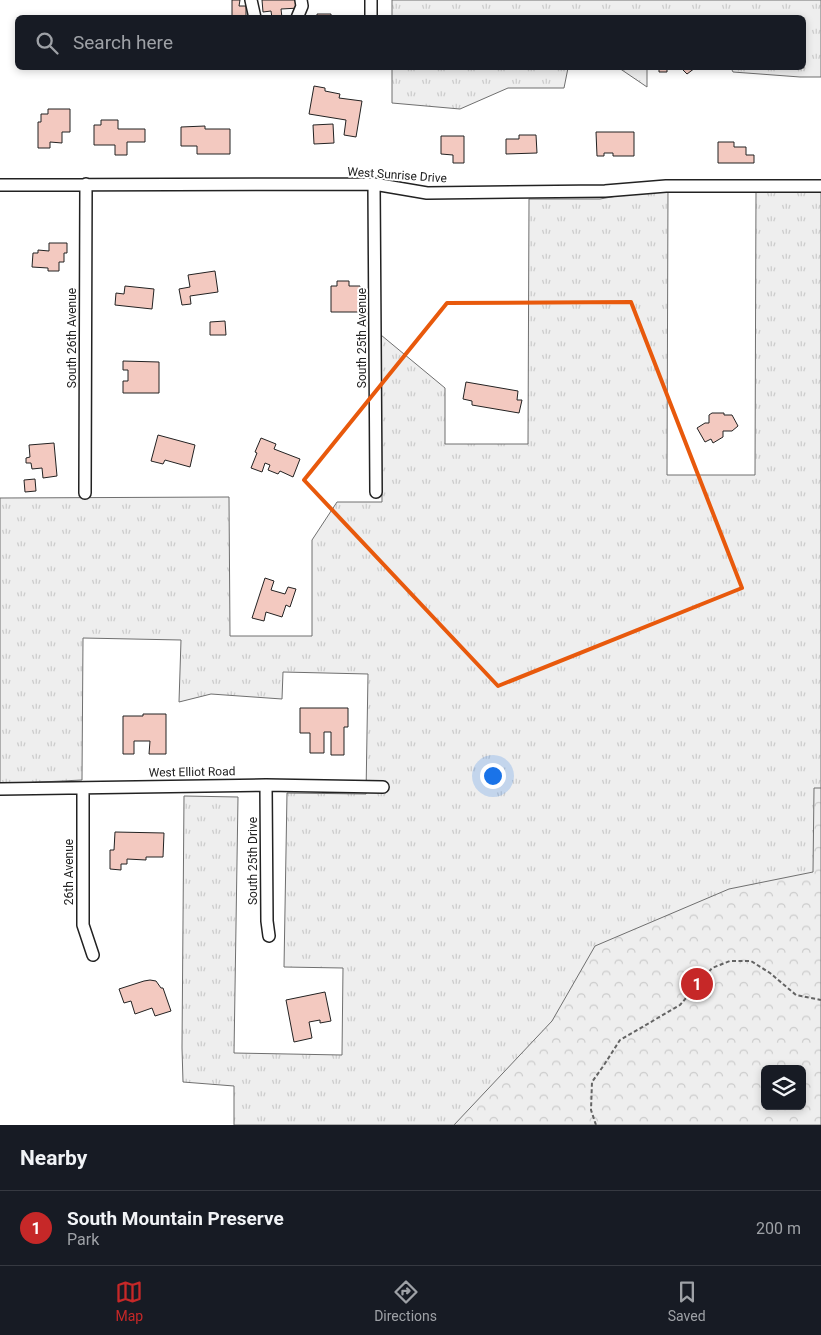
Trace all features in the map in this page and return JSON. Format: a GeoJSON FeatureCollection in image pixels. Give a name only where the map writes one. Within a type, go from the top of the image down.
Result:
{"type":"FeatureCollection","features":[{"type":"Feature","properties":{"kind":"street"},"geometry":{"type":"LineString","coordinates":[[251,0],[255,15]]}},
{"type":"Feature","properties":{"kind":"street"},"geometry":{"type":"LineString","coordinates":[[299,15],[302,0]]}},
{"type":"Feature","properties":{"kind":"street"},"geometry":{"type":"LineString","coordinates":[[371,0],[371,15]]}},
{"type":"Feature","properties":{"kind":"street","name":"West Sunrise Drive"},"geometry":{"type":"LineString","coordinates":[[0,184],[374,184],[427,193],[605,191],[666,186],[821,186]]}},
{"type":"Feature","properties":{"kind":"street","name":"South 26th Avenue"},"geometry":{"type":"LineString","coordinates":[[85,492],[86,184]]}},
{"type":"Feature","properties":{"kind":"street","name":"South 25th Avenue"},"geometry":{"type":"LineString","coordinates":[[374,184],[376,492]]}},
{"type":"Feature","properties":{"kind":"street","name":"West Elliot Road"},"geometry":{"type":"LineString","coordinates":[[0,789],[266,785],[384,787]]}},
{"type":"Feature","properties":{"kind":"street","name":"South 25th Drive"},"geometry":{"type":"LineString","coordinates":[[266,785],[268,936]]}},
{"type":"Feature","properties":{"kind":"street","name":"26th Avenue"},"geometry":{"type":"LineString","coordinates":[[83,788],[83,925],[93,955]]}},
{"type":"Feature","properties":{"kind":"path"},"geometry":{"type":"LineString","coordinates":[[596,1125],[591,1110],[592,1082],[620,1040],[680,1005],[712,968],[730,961],[751,961],[770,973],[796,995],[821,1000]]}},
{"type":"Feature","properties":{"kind":"highlighted area"},"geometry":{"type":"Polygon","coordinates":[[[631,302],[742,588],[498,686],[304,480],[447,303],[631,302]]]}},
{"type":"Feature","properties":{"kind":"green space"},"geometry":{"type":"Polygon","coordinates":[[[392,0],[821,0],[821,77],[733,72],[732,70],[806,70],[806,15],[392,15],[392,0]]]}},
{"type":"Feature","properties":{"kind":"green space"},"geometry":{"type":"Polygon","coordinates":[[[392,70],[568,70],[564,88],[508,88],[460,109],[392,103],[392,70]]]}},
{"type":"Feature","properties":{"kind":"green space"},"geometry":{"type":"Polygon","coordinates":[[[622,70],[647,70],[647,87],[622,70]]]}},
{"type":"Feature","properties":{"kind":"green space"},"geometry":{"type":"Polygon","coordinates":[[[668,187],[667,475],[755,475],[756,190],[821,190],[821,1125],[234,1125],[234,1086],[183,1082],[184,796],[238,797],[234,1053],[342,1055],[343,968],[284,967],[287,793],[366,794],[368,674],[283,672],[282,699],[211,694],[179,702],[181,640],[83,638],[82,780],[0,784],[0,498],[229,497],[230,636],[312,636],[312,540],[337,502],[382,502],[381,335],[445,388],[445,444],[528,444],[529,199],[600,199],[668,187]]]}},
{"type":"Feature","properties":{"kind":"green space"},"geometry":{"type":"Polygon","coordinates":[[[814,788],[821,788],[821,1125],[454,1125],[552,1021],[595,946],[729,889],[813,872],[814,788]]]}},
{"type":"Feature","properties":{"kind":"building"},"geometry":{"type":"Polygon","coordinates":[[[232,0],[240,0],[239,6],[246,6],[246,15],[232,15],[232,0]]]}},
{"type":"Feature","properties":{"kind":"building"},"geometry":{"type":"Polygon","coordinates":[[[262,0],[298,0],[299,8],[281,9],[282,15],[272,15],[271,11],[263,12],[262,0]]]}},
{"type":"Feature","properties":{"kind":"building"},"geometry":{"type":"Polygon","coordinates":[[[659,70],[667,70],[667,72],[659,72],[659,70]]]}},
{"type":"Feature","properties":{"kind":"building"},"geometry":{"type":"Polygon","coordinates":[[[683,70],[692,70],[687,74],[683,70]]]}},
{"type":"Feature","properties":{"kind":"building"},"geometry":{"type":"Polygon","coordinates":[[[314,86],[325,88],[325,91],[340,94],[339,98],[362,101],[356,137],[344,135],[346,120],[309,114],[314,86]]]}},
{"type":"Feature","properties":{"kind":"building"},"geometry":{"type":"Polygon","coordinates":[[[48,109],[70,109],[70,132],[62,132],[62,143],[50,142],[50,148],[38,148],[38,122],[41,122],[41,114],[48,114],[48,109]]]}},
{"type":"Feature","properties":{"kind":"building"},"geometry":{"type":"Polygon","coordinates":[[[101,120],[118,120],[118,129],[145,129],[145,142],[127,142],[127,155],[115,155],[115,145],[94,145],[94,125],[101,125],[101,120]]]}},
{"type":"Feature","properties":{"kind":"building"},"geometry":{"type":"Polygon","coordinates":[[[333,124],[334,143],[314,144],[313,125],[333,124]]]}},
{"type":"Feature","properties":{"kind":"building"},"geometry":{"type":"Polygon","coordinates":[[[205,126],[205,129],[230,129],[230,154],[197,154],[197,146],[181,146],[181,127],[205,126]]]}},
{"type":"Feature","properties":{"kind":"building"},"geometry":{"type":"Polygon","coordinates":[[[596,132],[634,132],[634,156],[613,156],[613,153],[604,153],[604,156],[597,156],[596,132]]]}},
{"type":"Feature","properties":{"kind":"building"},"geometry":{"type":"Polygon","coordinates":[[[519,135],[536,135],[537,153],[506,154],[506,139],[519,139],[519,135]]]}},
{"type":"Feature","properties":{"kind":"building"},"geometry":{"type":"Polygon","coordinates":[[[441,136],[464,136],[464,163],[453,163],[453,155],[441,154],[441,136]]]}},
{"type":"Feature","properties":{"kind":"building"},"geometry":{"type":"Polygon","coordinates":[[[718,142],[734,142],[734,147],[746,147],[746,155],[754,155],[754,163],[718,163],[718,142]]]}},
{"type":"Feature","properties":{"kind":"building"},"geometry":{"type":"Polygon","coordinates":[[[49,243],[67,243],[67,253],[64,253],[64,262],[59,262],[59,271],[48,271],[48,268],[32,267],[33,253],[38,253],[38,250],[49,251],[49,243]]]}},
{"type":"Feature","properties":{"kind":"building"},"geometry":{"type":"Polygon","coordinates":[[[215,271],[218,292],[190,296],[191,304],[182,305],[179,289],[190,287],[188,275],[215,271]]]}},
{"type":"Feature","properties":{"kind":"building"},"geometry":{"type":"Polygon","coordinates":[[[337,281],[349,281],[349,286],[360,286],[360,312],[331,312],[331,286],[337,286],[337,281]]]}},
{"type":"Feature","properties":{"kind":"building"},"geometry":{"type":"Polygon","coordinates":[[[125,286],[154,289],[152,309],[115,305],[116,293],[124,294],[125,286]]]}},
{"type":"Feature","properties":{"kind":"building"},"geometry":{"type":"Polygon","coordinates":[[[225,321],[226,335],[210,335],[210,322],[225,321]]]}},
{"type":"Feature","properties":{"kind":"building"},"geometry":{"type":"Polygon","coordinates":[[[123,361],[159,362],[159,393],[123,393],[123,381],[128,381],[128,370],[123,370],[123,361]]]}},
{"type":"Feature","properties":{"kind":"building"},"geometry":{"type":"Polygon","coordinates":[[[466,382],[518,391],[517,400],[522,400],[519,413],[472,405],[472,401],[463,399],[466,382]]]}},
{"type":"Feature","properties":{"kind":"building"},"geometry":{"type":"Polygon","coordinates":[[[712,413],[732,415],[738,426],[732,431],[723,431],[723,437],[713,443],[711,439],[705,442],[697,428],[705,423],[709,423],[709,415],[712,413]]]}},
{"type":"Feature","properties":{"kind":"building"},"geometry":{"type":"Polygon","coordinates":[[[158,435],[195,445],[190,467],[165,460],[163,464],[151,461],[158,435]]]}},
{"type":"Feature","properties":{"kind":"building"},"geometry":{"type":"Polygon","coordinates":[[[261,438],[276,444],[274,449],[300,459],[293,477],[280,471],[278,474],[268,470],[270,465],[265,463],[262,472],[251,468],[261,438]]]}},
{"type":"Feature","properties":{"kind":"building"},"geometry":{"type":"Polygon","coordinates":[[[54,443],[57,476],[43,478],[42,468],[32,469],[31,463],[26,463],[26,458],[30,457],[29,445],[54,443]]]}},
{"type":"Feature","properties":{"kind":"building"},"geometry":{"type":"Polygon","coordinates":[[[35,479],[36,491],[25,492],[24,480],[35,479]]]}},
{"type":"Feature","properties":{"kind":"building"},"geometry":{"type":"Polygon","coordinates":[[[265,578],[274,581],[271,590],[285,594],[288,587],[296,589],[290,607],[286,605],[282,617],[266,612],[264,621],[252,618],[265,578]]]}},
{"type":"Feature","properties":{"kind":"building"},"geometry":{"type":"Polygon","coordinates":[[[300,708],[348,708],[348,727],[344,727],[344,755],[331,755],[331,732],[324,732],[324,753],[310,753],[310,733],[300,733],[300,708]]]}},
{"type":"Feature","properties":{"kind":"building"},"geometry":{"type":"Polygon","coordinates":[[[143,714],[166,714],[166,754],[149,754],[150,741],[134,741],[134,754],[123,754],[123,716],[143,716],[143,714]]]}},
{"type":"Feature","properties":{"kind":"building"},"geometry":{"type":"Polygon","coordinates":[[[115,832],[164,833],[163,857],[146,857],[146,860],[127,859],[127,864],[121,864],[121,870],[110,869],[110,850],[114,850],[115,832]]]}},
{"type":"Feature","properties":{"kind":"building"},"geometry":{"type":"Polygon","coordinates":[[[150,980],[156,981],[163,988],[171,1011],[155,1016],[152,1008],[135,1014],[131,1001],[124,1003],[119,989],[150,980]]]}},
{"type":"Feature","properties":{"kind":"building"},"geometry":{"type":"Polygon","coordinates":[[[325,992],[331,1021],[309,1022],[312,1038],[294,1042],[286,1000],[325,992]]]}},
{"type":"Feature","properties":{"kind":"place","name":"South Mountain Preserve"},"geometry":{"type":"Point","coordinates":[697,984]}}]}
